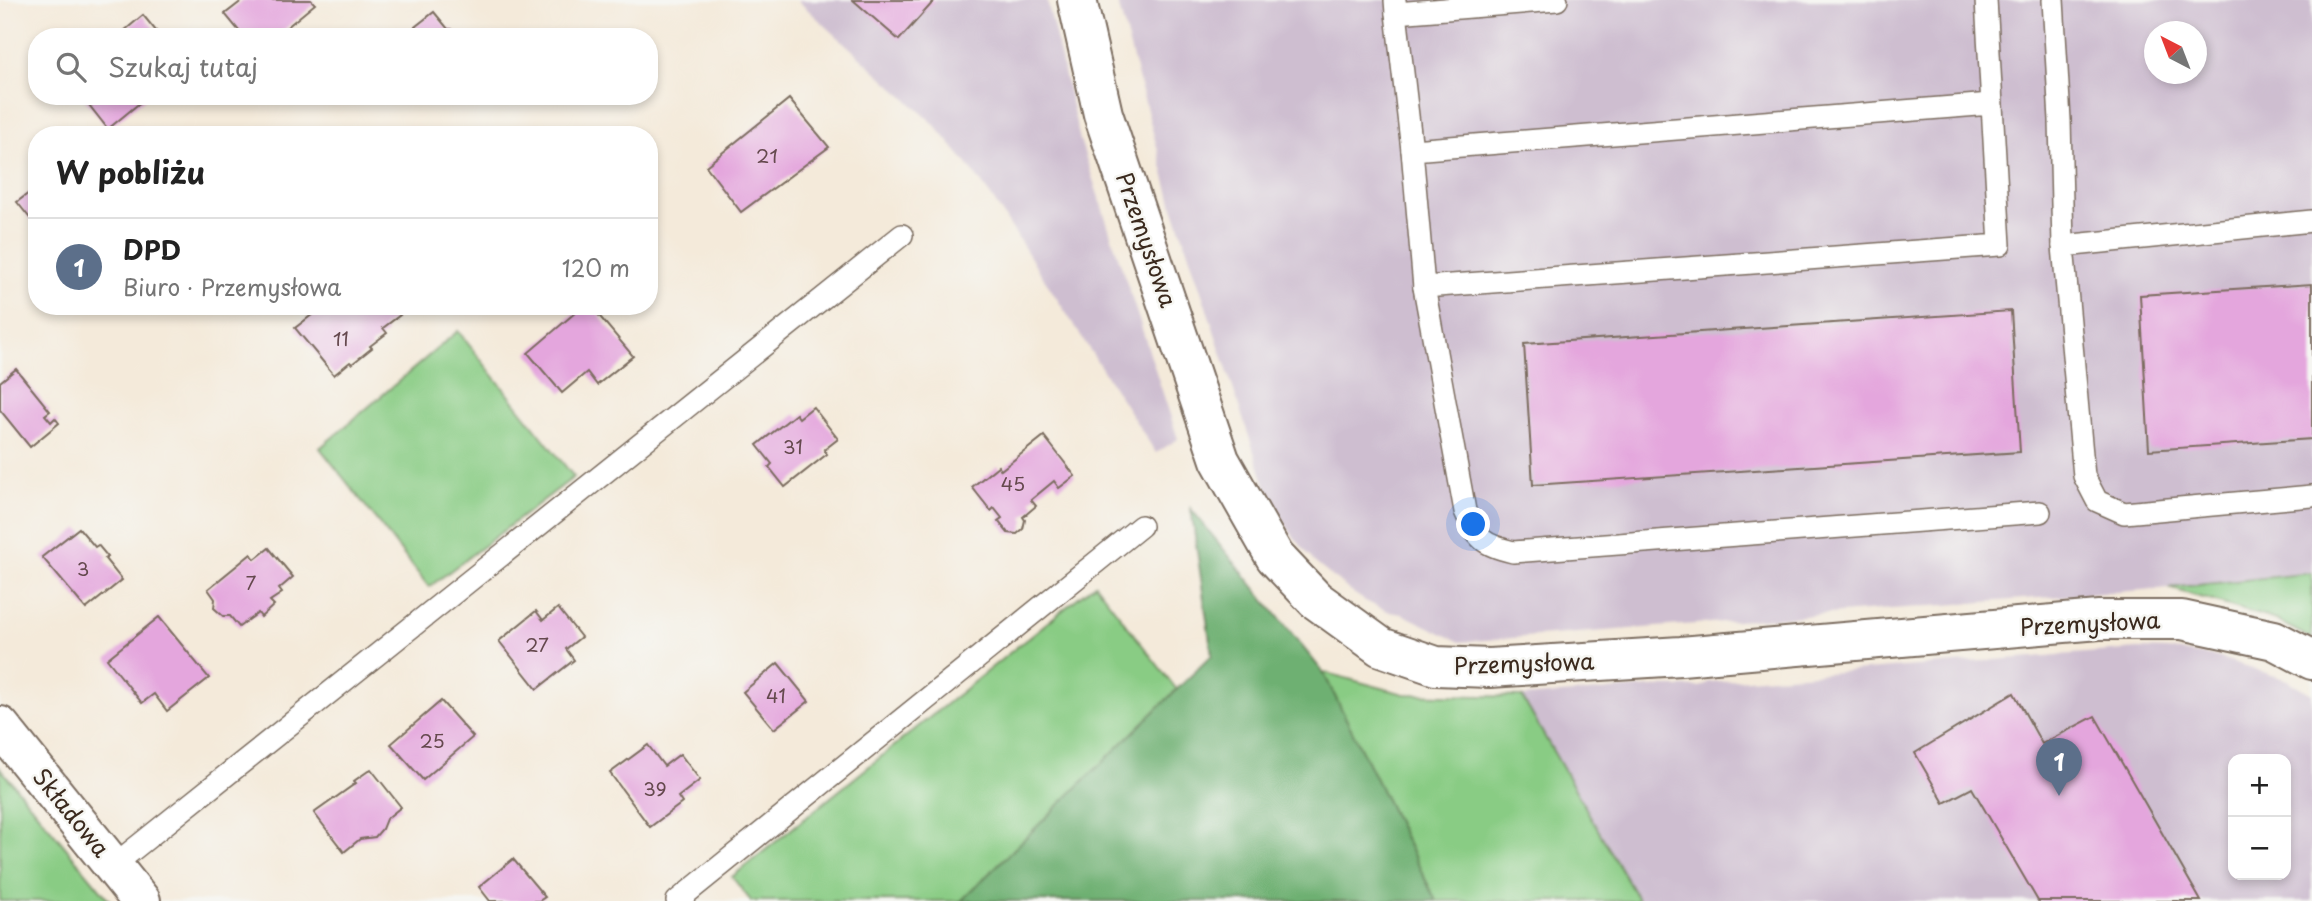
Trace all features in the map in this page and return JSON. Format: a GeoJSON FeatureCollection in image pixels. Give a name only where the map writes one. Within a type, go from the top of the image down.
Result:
{"type":"FeatureCollection","features":[{"type":"Feature","properties":{"kind":"street","name":"Przemysłowa"},"geometry":{"type":"LineString","coordinates":[[1077,0],[1103,114],[1220,460],[1275,558],[1316,600],[1381,648],[1436,666],[1489,668],[1681,656],[2099,620],[2182,620],[2274,640],[2312,660]]}},
{"type":"Feature","properties":{"kind":"street","name":"Składowa"},"geometry":{"type":"LineString","coordinates":[[0,726],[114,864],[141,901]]}},
{"type":"Feature","properties":{"kind":"lane"},"geometry":{"type":"LineString","coordinates":[[1557,0],[1395,7],[1412,150],[1424,287],[1465,511],[1475,532],[1489,546],[1513,552],[2040,512]]}},
{"type":"Feature","properties":{"kind":"lane"},"geometry":{"type":"LineString","coordinates":[[1424,287],[2000,245],[1986,0]]}},
{"type":"Feature","properties":{"kind":"lane"},"geometry":{"type":"LineString","coordinates":[[2053,0],[2060,120],[2063,246],[2084,476],[2097,501],[2124,513],[2312,496]]}},
{"type":"Feature","properties":{"kind":"lane"},"geometry":{"type":"LineString","coordinates":[[1412,150],[1991,104]]}},
{"type":"Feature","properties":{"kind":"lane"},"geometry":{"type":"LineString","coordinates":[[2063,246],[2312,222]]}},
{"type":"Feature","properties":{"kind":"lane"},"geometry":{"type":"LineString","coordinates":[[114,864],[902,235]]}},
{"type":"Feature","properties":{"kind":"lane"},"geometry":{"type":"LineString","coordinates":[[677,901],[1141,526]]}},
{"type":"Feature","properties":{"kind":"shaded area"},"geometry":{"type":"Polygon","coordinates":[[[797,0],[1047,0],[1080,140],[1178,439],[1156,453],[991,196],[968,165],[933,123],[797,0]]]}},
{"type":"Feature","properties":{"kind":"shaded area"},"geometry":{"type":"Polygon","coordinates":[[[1117,0],[2312,0],[2312,573],[2169,588],[1460,642],[1402,614],[1367,602],[1314,562],[1276,509],[1264,482],[1173,206],[1117,0]]]}},
{"type":"Feature","properties":{"kind":"shaded area"},"geometry":{"type":"Polygon","coordinates":[[[2138,649],[2218,657],[2287,680],[2312,694],[2312,901],[1639,901],[1522,697],[1652,687],[1700,687],[1709,682],[2138,649]]]}},
{"type":"Feature","properties":{"kind":"green space"},"geometry":{"type":"Polygon","coordinates":[[[458,331],[574,477],[429,587],[320,448],[458,331]]]}},
{"type":"Feature","properties":{"kind":"green space"},"geometry":{"type":"Polygon","coordinates":[[[1191,509],[1323,672],[1436,901],[961,901],[1212,655],[1191,509]]]}},
{"type":"Feature","properties":{"kind":"green space"},"geometry":{"type":"Polygon","coordinates":[[[2312,573],[2312,639],[2276,620],[2169,588],[2312,573]]]}},
{"type":"Feature","properties":{"kind":"green space"},"geometry":{"type":"Polygon","coordinates":[[[1095,584],[1177,690],[961,901],[751,901],[732,877],[1095,584]]]}},
{"type":"Feature","properties":{"kind":"green space"},"geometry":{"type":"Polygon","coordinates":[[[1323,672],[1404,694],[1522,697],[1639,901],[1436,901],[1323,672]]]}},
{"type":"Feature","properties":{"kind":"green space"},"geometry":{"type":"Polygon","coordinates":[[[0,768],[110,901],[0,901],[0,768]]]}},
{"type":"Feature","properties":{"kind":"building"},"geometry":{"type":"Polygon","coordinates":[[[243,0],[311,0],[315,4],[286,28],[237,28],[225,14],[243,0]]]}},
{"type":"Feature","properties":{"kind":"building"},"geometry":{"type":"Polygon","coordinates":[[[853,0],[935,0],[899,40],[853,0]]]}},
{"type":"Feature","properties":{"kind":"building"},"geometry":{"type":"Polygon","coordinates":[[[434,12],[447,28],[414,28],[434,12]]]}},
{"type":"Feature","properties":{"kind":"building"},"geometry":{"type":"Polygon","coordinates":[[[143,15],[154,28],[128,28],[143,15]]]}},
{"type":"Feature","properties":{"kind":"building"},"geometry":{"type":"Polygon","coordinates":[[[789,99],[829,147],[741,212],[706,166],[789,99]]]}},
{"type":"Feature","properties":{"kind":"building"},"geometry":{"type":"Polygon","coordinates":[[[89,105],[137,105],[112,126],[106,126],[89,105]]]}},
{"type":"Feature","properties":{"kind":"building"},"geometry":{"type":"Polygon","coordinates":[[[28,194],[28,216],[17,202],[28,194]]]}},
{"type":"Feature","properties":{"kind":"building"},"geometry":{"type":"Polygon","coordinates":[[[2312,284],[2312,439],[2149,450],[2140,295],[2312,284]]]}},
{"type":"Feature","properties":{"kind":"building"},"geometry":{"type":"Polygon","coordinates":[[[2011,311],[2020,452],[1533,485],[1524,344],[2011,311]]]}},
{"type":"Feature","properties":{"kind":"building"},"geometry":{"type":"Polygon","coordinates":[[[312,315],[400,315],[383,328],[387,333],[370,346],[372,348],[334,375],[295,328],[312,315]]]}},
{"type":"Feature","properties":{"kind":"building"},"geometry":{"type":"Polygon","coordinates":[[[572,315],[599,315],[633,356],[597,385],[587,372],[562,393],[528,353],[572,315]]]}},
{"type":"Feature","properties":{"kind":"building"},"geometry":{"type":"Polygon","coordinates":[[[16,369],[50,411],[45,415],[51,422],[55,418],[59,423],[30,447],[0,410],[0,382],[16,369]]]}},
{"type":"Feature","properties":{"kind":"building"},"geometry":{"type":"Polygon","coordinates":[[[813,407],[838,439],[824,450],[827,454],[785,487],[769,467],[772,464],[757,445],[796,414],[799,418],[813,407]]]}},
{"type":"Feature","properties":{"kind":"building"},"geometry":{"type":"Polygon","coordinates":[[[1044,436],[1075,476],[1059,488],[1054,481],[1031,500],[1036,506],[1023,517],[1023,529],[1017,534],[1008,533],[998,521],[1002,518],[994,508],[991,511],[972,487],[998,466],[1001,470],[1044,436]]]}},
{"type":"Feature","properties":{"kind":"building"},"geometry":{"type":"Polygon","coordinates":[[[79,528],[95,547],[98,545],[108,557],[105,559],[122,580],[86,609],[42,557],[79,528]]]}},
{"type":"Feature","properties":{"kind":"building"},"geometry":{"type":"Polygon","coordinates":[[[269,548],[293,577],[279,589],[282,593],[270,601],[274,605],[261,617],[258,613],[239,627],[230,616],[223,616],[214,608],[215,599],[208,589],[251,554],[255,559],[269,548]]]}},
{"type":"Feature","properties":{"kind":"building"},"geometry":{"type":"Polygon","coordinates":[[[558,608],[581,637],[566,649],[574,660],[537,689],[499,641],[536,611],[543,620],[558,608]]]}},
{"type":"Feature","properties":{"kind":"building"},"geometry":{"type":"Polygon","coordinates":[[[159,617],[209,678],[167,711],[154,694],[142,703],[107,659],[159,617]]]}},
{"type":"Feature","properties":{"kind":"building"},"geometry":{"type":"Polygon","coordinates":[[[778,663],[809,701],[774,729],[743,692],[778,663]]]}},
{"type":"Feature","properties":{"kind":"building"},"geometry":{"type":"Polygon","coordinates":[[[2014,693],[2042,744],[2095,716],[2201,901],[2038,901],[1972,788],[1944,803],[1915,753],[2014,693]]]}},
{"type":"Feature","properties":{"kind":"building"},"geometry":{"type":"Polygon","coordinates":[[[441,701],[473,737],[423,780],[391,744],[441,701]]]}},
{"type":"Feature","properties":{"kind":"building"},"geometry":{"type":"Polygon","coordinates":[[[648,745],[664,766],[680,754],[700,780],[678,797],[682,803],[650,827],[610,773],[648,745]]]}},
{"type":"Feature","properties":{"kind":"building"},"geometry":{"type":"Polygon","coordinates":[[[371,769],[401,807],[386,819],[375,837],[360,839],[344,852],[314,813],[371,769]]]}},
{"type":"Feature","properties":{"kind":"building"},"geometry":{"type":"Polygon","coordinates":[[[513,859],[545,897],[539,901],[490,901],[479,887],[513,859]]]}},
{"type":"Feature","properties":{"kind":"place","name":"DPD"},"geometry":{"type":"Point","coordinates":[2059,796]}}]}
